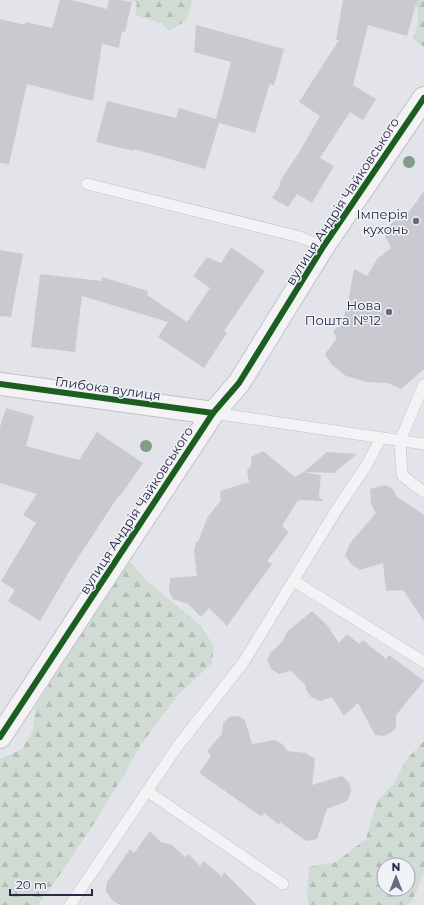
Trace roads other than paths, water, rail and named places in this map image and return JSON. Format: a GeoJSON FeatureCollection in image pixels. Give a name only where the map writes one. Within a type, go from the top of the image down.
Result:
{"type":"FeatureCollection","features":[{"type":"Feature","properties":{"kind":"street","name":"вулиця Андрія Чайковського"},"geometry":{"type":"LineString","coordinates":[[0,736],[213,413],[239,383],[323,247],[424,98]]}},
{"type":"Feature","properties":{"kind":"street","name":"Глибока вулиця"},"geometry":{"type":"LineString","coordinates":[[0,384],[213,413]]}},
{"type":"Feature","properties":{"kind":"lane"},"geometry":{"type":"LineString","coordinates":[[87,184],[300,238],[323,247]]}},
{"type":"Feature","properties":{"kind":"lane"},"geometry":{"type":"LineString","coordinates":[[424,384],[400,441],[402,475],[424,492]]}},
{"type":"Feature","properties":{"kind":"lane"},"geometry":{"type":"LineString","coordinates":[[213,413],[424,444]]}},
{"type":"Feature","properties":{"kind":"lane"},"geometry":{"type":"LineString","coordinates":[[70,905],[177,747],[243,663],[339,506],[366,466],[381,438]]}},
{"type":"Feature","properties":{"kind":"lane"},"geometry":{"type":"LineString","coordinates":[[294,581],[424,662]]}},
{"type":"Feature","properties":{"kind":"lane"},"geometry":{"type":"LineString","coordinates":[[148,790],[283,884]]}},
{"type":"Feature","properties":{"kind":"place","name":"Імперія кухонь"},"geometry":{"type":"Point","coordinates":[416,221]}},
{"type":"Feature","properties":{"kind":"place","name":"Нова Пошта №12"},"geometry":{"type":"Point","coordinates":[389,312]}}]}
